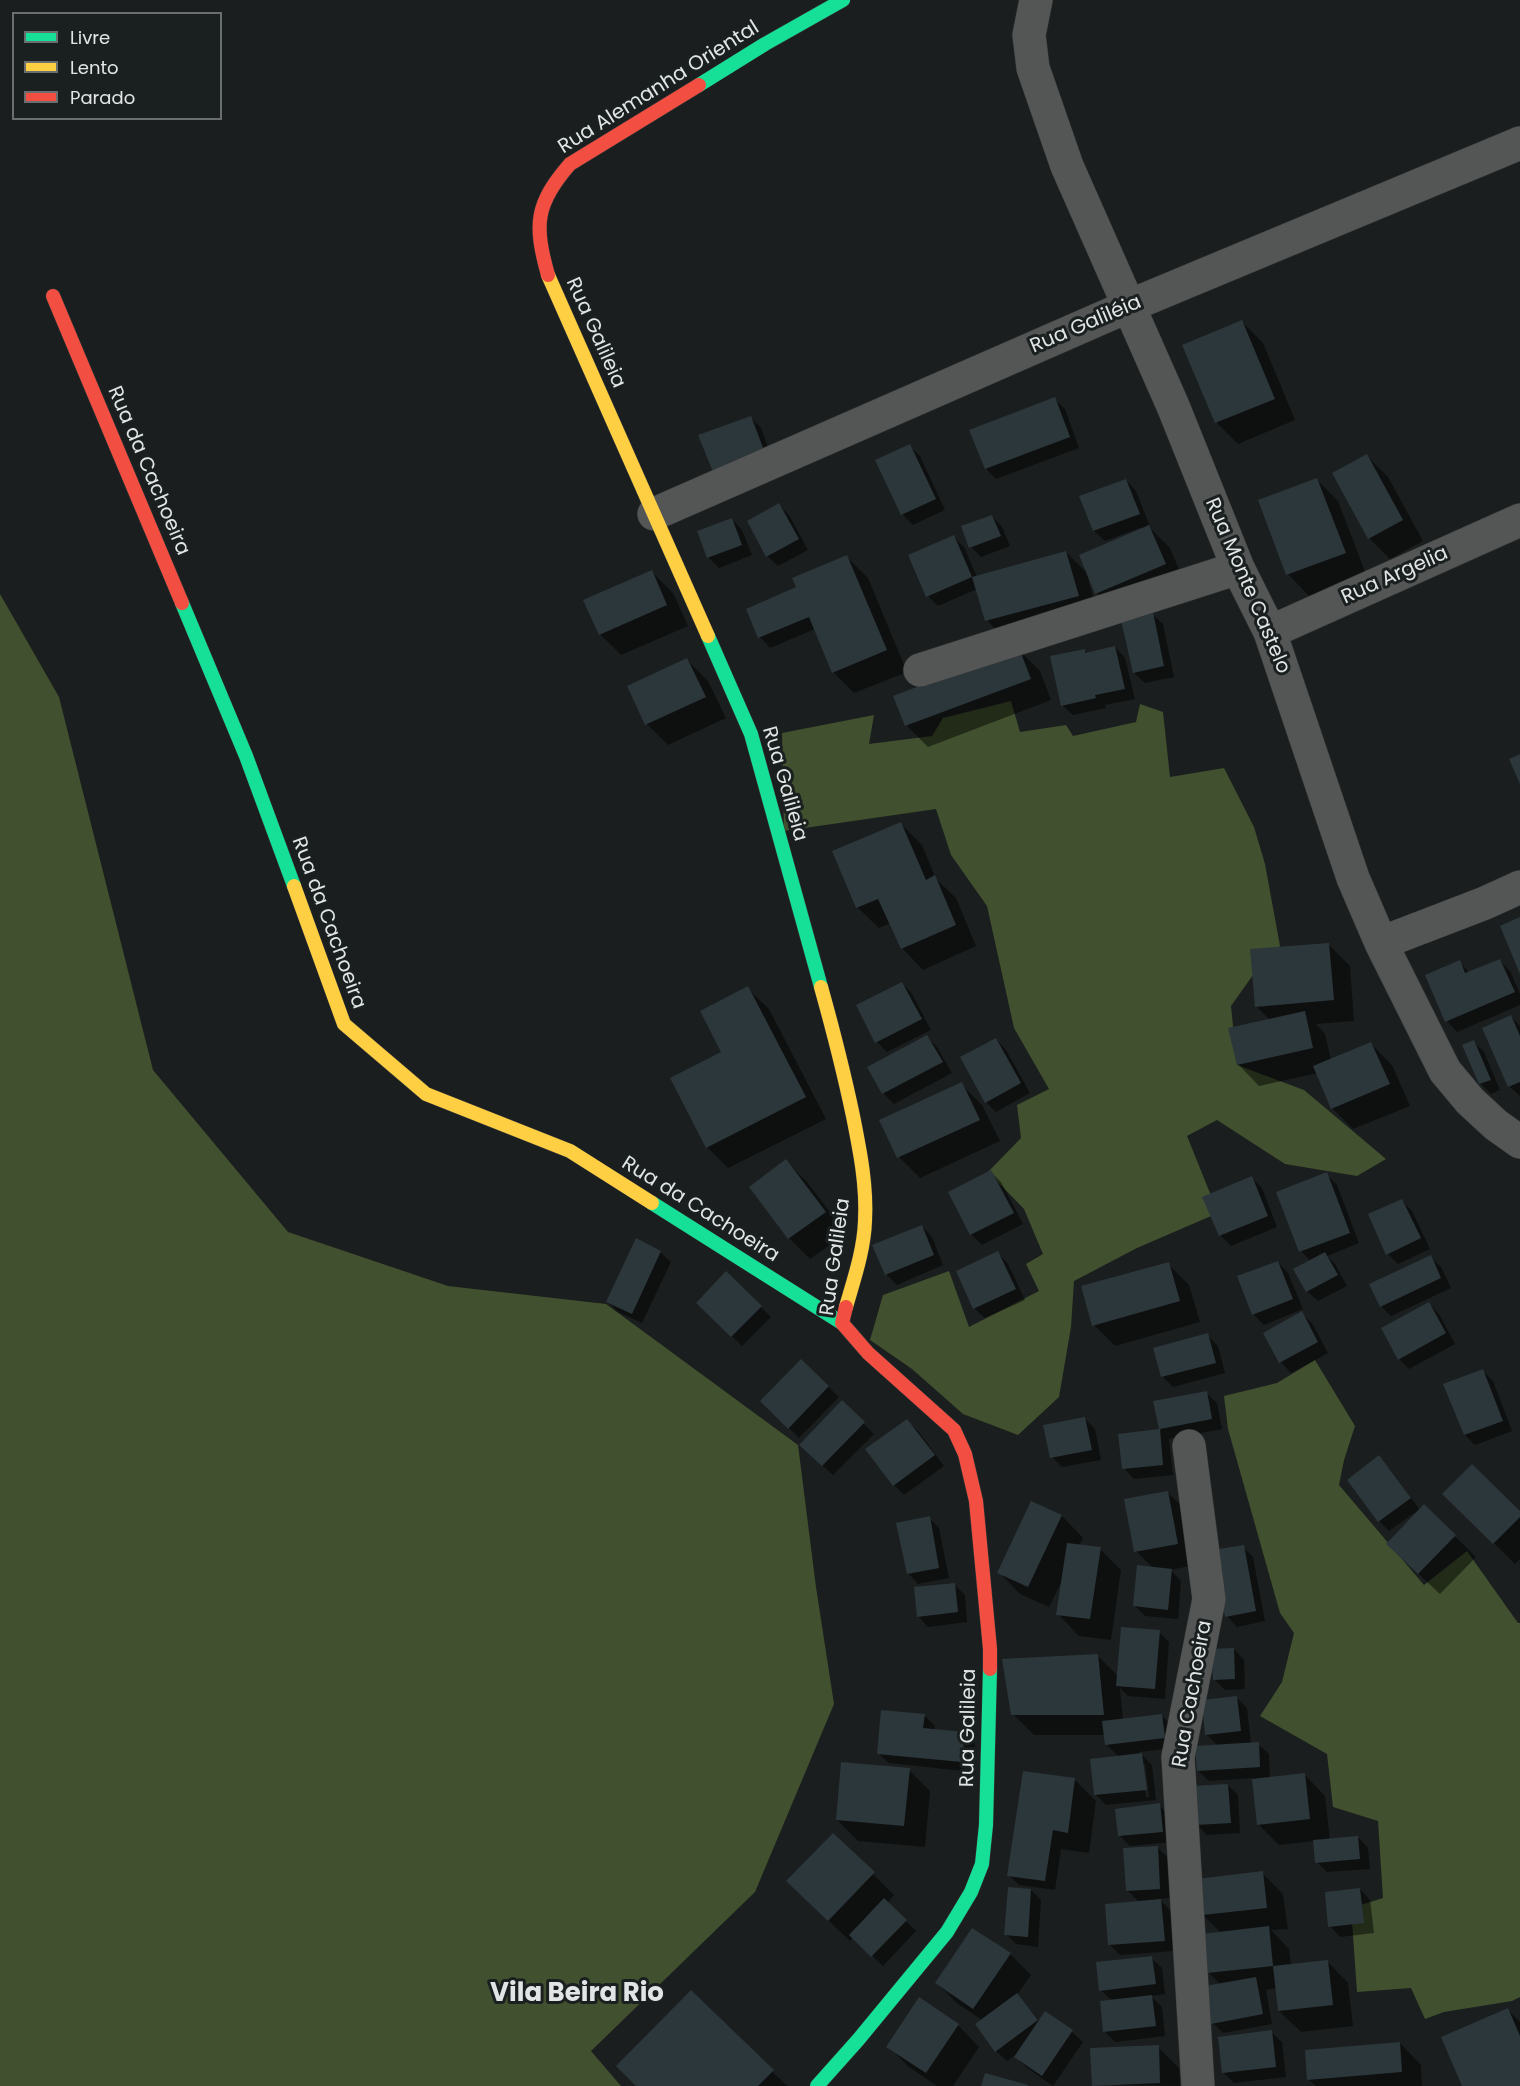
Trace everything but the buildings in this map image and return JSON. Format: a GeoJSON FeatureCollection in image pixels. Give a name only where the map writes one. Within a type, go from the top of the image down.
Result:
{"type":"FeatureCollection","features":[{"type":"Feature","properties":{"kind":"street","name":"Rua Alemanha Oriental"},"geometry":{"type":"LineString","coordinates":[[548,276],[540,251],[538,222],[544,200],[553,182],[570,164],[765,44],[843,0]]}},
{"type":"Feature","properties":{"kind":"street","name":"Rua Monte Castelo"},"geometry":{"type":"LineString","coordinates":[[1036,0],[1029,35],[1034,68],[1067,166],[1173,406],[1238,568],[1270,632],[1353,878],[1381,943],[1445,1071],[1470,1101],[1496,1125],[1520,1142]]}},
{"type":"Feature","properties":{"kind":"street","name":"Rua Galiléia"},"geometry":{"type":"LineString","coordinates":[[654,514],[1129,306],[1520,143]]}},
{"type":"Feature","properties":{"kind":"street","name":"Rua Galileia"},"geometry":{"type":"LineString","coordinates":[[548,276],[751,734],[842,1064],[861,1156],[865,1223],[860,1254],[842,1323],[868,1353],[954,1430],[965,1454],[976,1501],[990,1649],[986,1825],[981,1864],[971,1892],[947,1932],[817,2086]]}},
{"type":"Feature","properties":{"kind":"street","name":"Rua da Cachoeira"},"geometry":{"type":"LineString","coordinates":[[53,296],[246,756],[344,1024],[426,1094],[570,1151],[842,1323]]}},
{"type":"Feature","properties":{"kind":"street","name":"Rua Argelia"},"geometry":{"type":"LineString","coordinates":[[1270,632],[1520,520]]}},
{"type":"Feature","properties":{"kind":"street"},"geometry":{"type":"LineString","coordinates":[[920,670],[1238,568]]}},
{"type":"Feature","properties":{"kind":"street"},"geometry":{"type":"LineString","coordinates":[[1381,943],[1485,903],[1520,886]]}},
{"type":"Feature","properties":{"kind":"street","name":"Rua Cachoeira"},"geometry":{"type":"LineString","coordinates":[[1189,1446],[1209,1599],[1178,1758],[1198,2086]]}},
{"type":"Feature","properties":{"kind":"green space"},"geometry":{"type":"Polygon","coordinates":[[[0,594],[59,697],[153,1070],[288,1232],[448,1286],[606,1304],[798,1445],[834,1704],[755,1892],[591,2051],[621,2086],[0,2086],[0,594]]]}},
{"type":"Feature","properties":{"kind":"green space"},"geometry":{"type":"Polygon","coordinates":[[[1011,701],[1020,732],[1066,725],[1073,736],[1136,722],[1140,704],[1163,712],[1170,777],[1224,768],[1254,827],[1265,864],[1280,946],[1253,975],[1231,1006],[1237,1065],[1304,1090],[1386,1159],[1357,1176],[1285,1164],[1217,1120],[1187,1136],[1218,1213],[1137,1248],[1074,1281],[1071,1327],[1059,1397],[1018,1435],[963,1414],[912,1369],[870,1340],[883,1295],[949,1271],[969,1327],[1039,1291],[1026,1264],[1043,1254],[1024,1209],[988,1172],[1021,1138],[1017,1105],[1049,1089],[1014,1028],[987,906],[951,855],[936,809],[784,831],[782,733],[874,715],[869,744],[932,736],[943,718],[1011,701]]]}},
{"type":"Feature","properties":{"kind":"green space"},"geometry":{"type":"Polygon","coordinates":[[[1315,1360],[1355,1426],[1339,1485],[1424,1585],[1467,1551],[1520,1623],[1520,1997],[1512,2001],[1444,2012],[1425,2019],[1411,1988],[1357,1992],[1351,1908],[1383,1898],[1378,1821],[1333,1807],[1327,1754],[1260,1716],[1282,1682],[1294,1633],[1280,1613],[1228,1429],[1224,1396],[1277,1383],[1315,1360]]]}},
{"type":"Feature","properties":{"kind":"traffic: fast"},"geometry":{"type":"LineString","coordinates":[[699,85],[843,0]]}},
{"type":"Feature","properties":{"kind":"traffic: fast"},"geometry":{"type":"LineString","coordinates":[[182,603],[246,756],[294,886]]}},
{"type":"Feature","properties":{"kind":"traffic: fast"},"geometry":{"type":"LineString","coordinates":[[708,636],[751,734],[821,987]]}},
{"type":"Feature","properties":{"kind":"traffic: fast"},"geometry":{"type":"LineString","coordinates":[[652,1203],[842,1323]]}},
{"type":"Feature","properties":{"kind":"traffic: fast"},"geometry":{"type":"LineString","coordinates":[[817,2086],[947,1932],[971,1892],[982,1864],[986,1825],[990,1669]]}},
{"type":"Feature","properties":{"kind":"traffic: slow"},"geometry":{"type":"LineString","coordinates":[[548,275],[708,636]]}},
{"type":"Feature","properties":{"kind":"traffic: slow"},"geometry":{"type":"LineString","coordinates":[[294,886],[344,1024],[426,1094],[570,1151],[652,1203]]}},
{"type":"Feature","properties":{"kind":"traffic: slow"},"geometry":{"type":"LineString","coordinates":[[821,987],[850,1100],[864,1182],[863,1243],[846,1307]]}},
{"type":"Feature","properties":{"kind":"traffic: jam"},"geometry":{"type":"LineString","coordinates":[[548,275],[541,242],[541,216],[544,204],[558,178],[570,164],[699,85]]}},
{"type":"Feature","properties":{"kind":"traffic: jam"},"geometry":{"type":"LineString","coordinates":[[53,296],[182,603]]}},
{"type":"Feature","properties":{"kind":"traffic: jam"},"geometry":{"type":"LineString","coordinates":[[846,1307],[842,1323],[868,1353],[954,1430],[965,1454],[976,1501],[990,1669]]}},
{"type":"Feature","properties":{"kind":"district","name":"Vila Beira Rio"},"geometry":{"type":"Point","coordinates":[577,1994]}}]}
